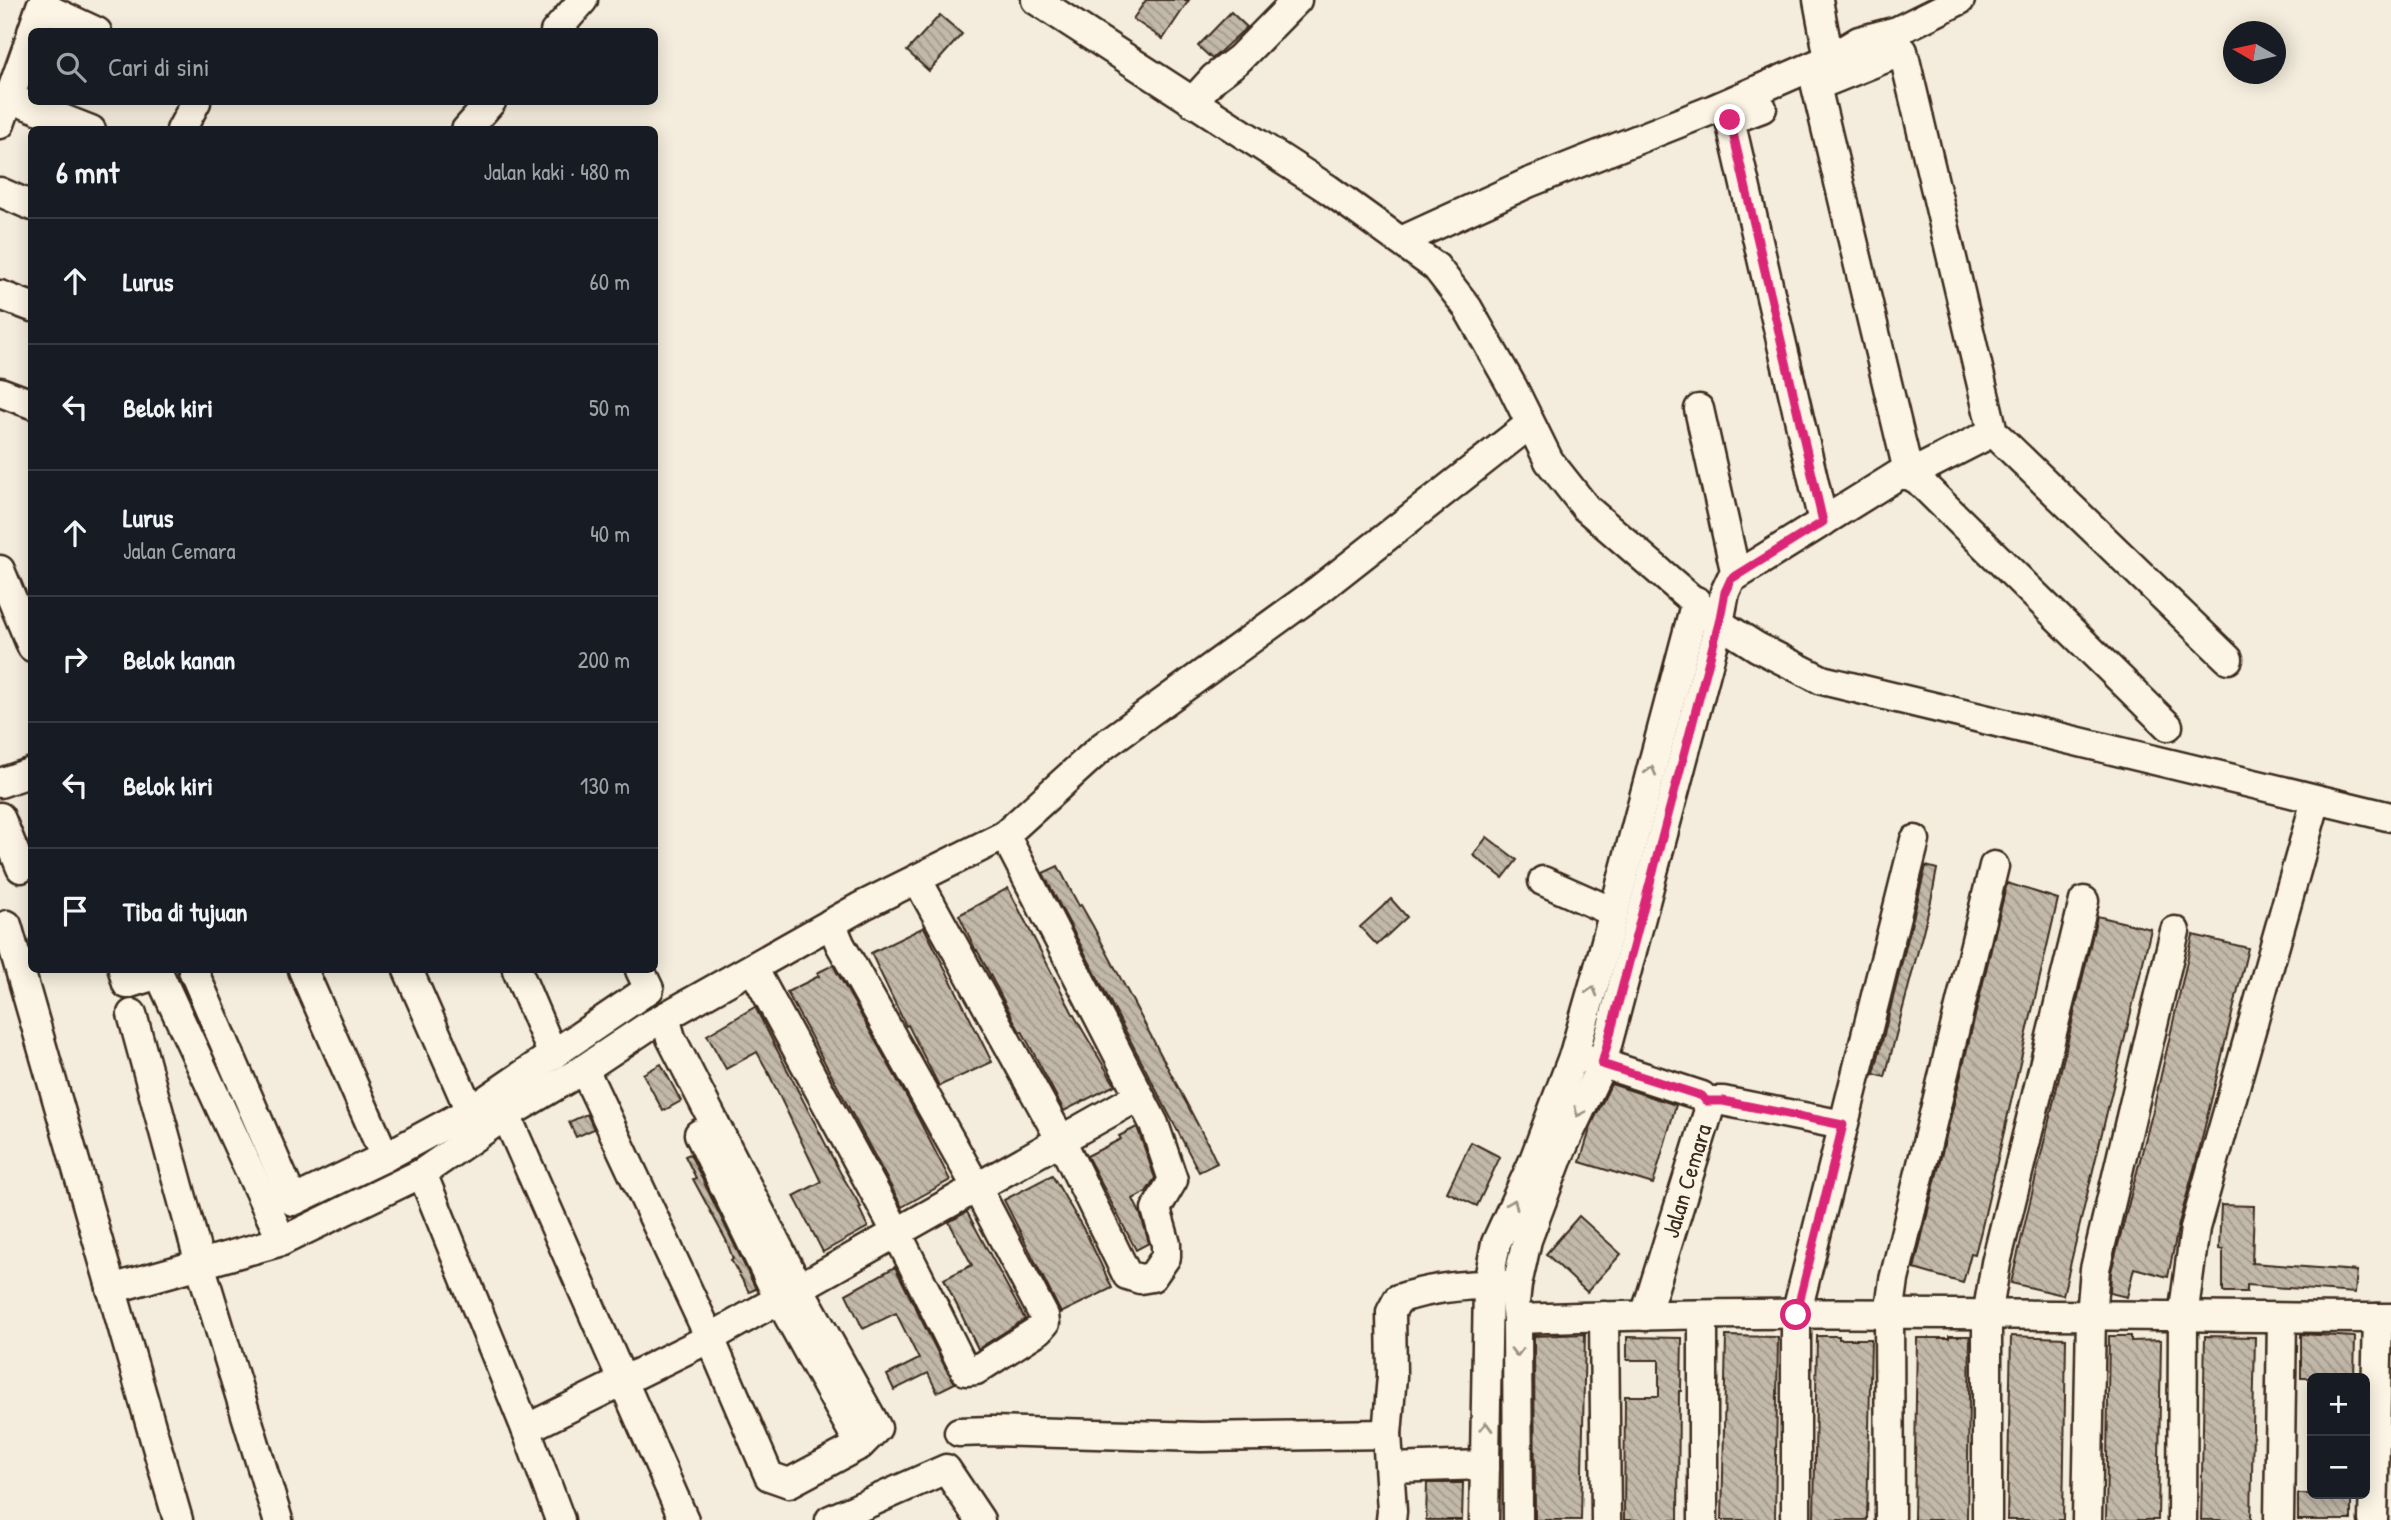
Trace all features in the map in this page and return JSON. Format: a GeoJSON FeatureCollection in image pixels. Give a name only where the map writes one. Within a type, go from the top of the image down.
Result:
{"type":"FeatureCollection","features":[{"type":"Feature","properties":{"kind":"street"},"geometry":{"type":"LineString","coordinates":[[558,28],[583,0]]}},
{"type":"Feature","properties":{"kind":"street"},"geometry":{"type":"LineString","coordinates":[[1036,0],[1328,189],[1436,267],[1467,307],[1549,461],[1586,508],[1719,623],[1757,647],[1822,680],[2391,817]]}},
{"type":"Feature","properties":{"kind":"street"},"geometry":{"type":"LineString","coordinates":[[1192,103],[1214,78],[1239,60],[1297,0]]}},
{"type":"Feature","properties":{"kind":"street"},"geometry":{"type":"LineString","coordinates":[[1818,0],[1829,59]]}},
{"type":"Feature","properties":{"kind":"street"},"geometry":{"type":"LineString","coordinates":[[1401,241],[1528,183],[1714,109],[1829,59],[1859,41],[1897,31],[1960,0]]}},
{"type":"Feature","properties":{"kind":"street"},"geometry":{"type":"LineString","coordinates":[[33,28],[41,6],[88,28]]}},
{"type":"Feature","properties":{"kind":"street"},"geometry":{"type":"LineString","coordinates":[[0,124],[28,43]]}},
{"type":"Feature","properties":{"kind":"street"},"geometry":{"type":"LineString","coordinates":[[1823,522],[1730,120],[1903,51],[1993,432],[2228,659]]}},
{"type":"Feature","properties":{"kind":"street"},"geometry":{"type":"LineString","coordinates":[[1816,86],[1909,475],[1918,480],[2168,726]]}},
{"type":"Feature","properties":{"kind":"street"},"geometry":{"type":"LineString","coordinates":[[9,98],[81,126]]}},
{"type":"Feature","properties":{"kind":"street"},"geometry":{"type":"LineString","coordinates":[[183,126],[194,105]]}},
{"type":"Feature","properties":{"kind":"street"},"geometry":{"type":"LineString","coordinates":[[470,126],[488,105]]}},
{"type":"Feature","properties":{"kind":"street"},"geometry":{"type":"LineString","coordinates":[[0,192],[28,204]]}},
{"type":"Feature","properties":{"kind":"street"},"geometry":{"type":"LineString","coordinates":[[0,295],[28,306]]}},
{"type":"Feature","properties":{"kind":"street"},"geometry":{"type":"LineString","coordinates":[[0,392],[28,402]]}},
{"type":"Feature","properties":{"kind":"street"},"geometry":{"type":"LineString","coordinates":[[1699,409],[1734,577],[1725,592],[1602,1064],[1559,1155],[1527,1240],[1515,1302],[1518,1511],[1484,1511],[1488,1284],[1496,1243],[1534,1160],[1574,1054],[1613,912],[1691,597],[1708,582],[1734,577],[1898,475],[1909,475],[1993,432]]}},
{"type":"Feature","properties":{"kind":"street"},"geometry":{"type":"LineString","coordinates":[[518,973],[558,1060],[586,1068],[656,1022],[831,923],[1005,835],[1103,746],[1320,589],[1530,424]]}},
{"type":"Feature","properties":{"kind":"street"},"geometry":{"type":"LineString","coordinates":[[0,570],[28,637]]}},
{"type":"Feature","properties":{"kind":"street"},"geometry":{"type":"LineString","coordinates":[[0,783],[28,773]]}},
{"type":"Feature","properties":{"kind":"street"},"geometry":{"type":"LineString","coordinates":[[2182,1520],[2183,1317],[2195,1228],[2316,800]]}},
{"type":"Feature","properties":{"kind":"street"},"geometry":{"type":"LineString","coordinates":[[0,817],[18,870]]}},
{"type":"Feature","properties":{"kind":"street"},"geometry":{"type":"LineString","coordinates":[[917,879],[1061,1140],[1127,1275],[1140,1279],[1152,1276],[1166,1257],[1166,1244],[1156,1209],[1173,1180],[1154,1124],[1005,835]]}},
{"type":"Feature","properties":{"kind":"street"},"geometry":{"type":"LineString","coordinates":[[1796,1520],[1796,1315],[1915,840]]}},
{"type":"Feature","properties":{"kind":"street"},"geometry":{"type":"LineString","coordinates":[[1890,1520],[1889,1315],[1894,1280],[1994,866]]}},
{"type":"Feature","properties":{"kind":"street"},"geometry":{"type":"LineString","coordinates":[[1543,881],[1613,912]]}},
{"type":"Feature","properties":{"kind":"street"},"geometry":{"type":"LineString","coordinates":[[1987,1520],[1987,1316],[1999,1250],[2084,901]]}},
{"type":"Feature","properties":{"kind":"street"},"geometry":{"type":"LineString","coordinates":[[752,968],[897,1233],[966,1371],[976,1370],[1040,1329],[1045,1323],[1044,1316],[831,923]]}},
{"type":"Feature","properties":{"kind":"street"},"geometry":{"type":"LineString","coordinates":[[7,925],[177,1520]]}},
{"type":"Feature","properties":{"kind":"street"},"geometry":{"type":"LineString","coordinates":[[2087,1520],[2091,1316],[2095,1269],[2175,931]]}},
{"type":"Feature","properties":{"kind":"street"},"geometry":{"type":"LineString","coordinates":[[124,973],[127,984],[159,974],[282,1241]]}},
{"type":"Feature","properties":{"kind":"street"},"geometry":{"type":"LineString","coordinates":[[194,973],[293,1201],[386,1157],[558,1060],[649,989],[641,973]]}},
{"type":"Feature","properties":{"kind":"street"},"geometry":{"type":"LineString","coordinates":[[304,973],[386,1157]]}},
{"type":"Feature","properties":{"kind":"street"},"geometry":{"type":"LineString","coordinates":[[409,973],[470,1111]]}},
{"type":"Feature","properties":{"kind":"street"},"geometry":{"type":"LineString","coordinates":[[132,1014],[200,1264],[278,1520]]}},
{"type":"Feature","properties":{"kind":"street"},"geometry":{"type":"LineString","coordinates":[[586,1068],[710,1338],[769,1476],[789,1483],[860,1445],[877,1428],[789,1293],[724,1164],[671,1038],[656,1022]]}},
{"type":"Feature","properties":{"kind":"street","name":"Jalan Cemara"},"geometry":{"type":"LineString","coordinates":[[1574,1054],[1702,1096],[1709,1110],[1645,1316]]}},
{"type":"Feature","properties":{"kind":"street"},"geometry":{"type":"LineString","coordinates":[[111,1289],[282,1241],[422,1173],[506,1115],[558,1060]]}},
{"type":"Feature","properties":{"kind":"street"},"geometry":{"type":"LineString","coordinates":[[526,1429],[710,1338],[1139,1096]]}},
{"type":"Feature","properties":{"kind":"street"},"geometry":{"type":"LineString","coordinates":[[1706,1101],[1723,1101],[1843,1125]]}},
{"type":"Feature","properties":{"kind":"street"},"geometry":{"type":"LineString","coordinates":[[506,1115],[684,1520]]}},
{"type":"Feature","properties":{"kind":"street"},"geometry":{"type":"LineString","coordinates":[[422,1173],[560,1520]]}},
{"type":"Feature","properties":{"kind":"street"},"geometry":{"type":"LineString","coordinates":[[1391,1520],[1387,1434],[1392,1376],[1391,1312],[1398,1299],[1418,1294],[1488,1284],[1517,1285]]}},
{"type":"Feature","properties":{"kind":"street"},"geometry":{"type":"LineString","coordinates":[[1517,1319],[1703,1315],[2384,1318],[2373,1520]]}},
{"type":"Feature","properties":{"kind":"street"},"geometry":{"type":"LineString","coordinates":[[1703,1315],[1703,1520]]}},
{"type":"Feature","properties":{"kind":"street"},"geometry":{"type":"LineString","coordinates":[[1604,1316],[1606,1520]]}},
{"type":"Feature","properties":{"kind":"street"},"geometry":{"type":"LineString","coordinates":[[2279,1520],[2282,1318]]}},
{"type":"Feature","properties":{"kind":"street"},"geometry":{"type":"LineString","coordinates":[[959,1432],[1201,1437],[1387,1434]]}},
{"type":"Feature","properties":{"kind":"street"},"geometry":{"type":"LineString","coordinates":[[1390,1468],[1485,1465]]}},
{"type":"Feature","properties":{"kind":"street"},"geometry":{"type":"LineString","coordinates":[[831,1520],[946,1469],[980,1520]]}},
{"type":"Feature","properties":{"kind":"building"},"geometry":{"type":"Polygon","coordinates":[[[1146,0],[1189,0],[1163,39],[1133,19],[1146,0]]]}},
{"type":"Feature","properties":{"kind":"building"},"geometry":{"type":"Polygon","coordinates":[[[1231,12],[1247,27],[1212,59],[1198,46],[1231,12]]]}},
{"type":"Feature","properties":{"kind":"building"},"geometry":{"type":"Polygon","coordinates":[[[940,15],[962,34],[929,71],[907,51],[940,15]]]}},
{"type":"Feature","properties":{"kind":"building"},"geometry":{"type":"Polygon","coordinates":[[[1487,837],[1517,860],[1503,878],[1473,855],[1487,837]]]}},
{"type":"Feature","properties":{"kind":"building"},"geometry":{"type":"Polygon","coordinates":[[[1058,866],[1093,926],[1217,1163],[1199,1172],[1043,873],[1058,866]]]}},
{"type":"Feature","properties":{"kind":"building"},"geometry":{"type":"Polygon","coordinates":[[[1926,866],[1937,869],[1931,901],[1885,1077],[1874,1074],[1926,866]]]}},
{"type":"Feature","properties":{"kind":"building"},"geometry":{"type":"Polygon","coordinates":[[[2007,883],[2058,899],[1981,1231],[1975,1254],[1971,1253],[1963,1283],[1914,1269],[2007,883]]]}},
{"type":"Feature","properties":{"kind":"building"},"geometry":{"type":"Polygon","coordinates":[[[1008,888],[1072,1012],[1115,1085],[1064,1111],[959,915],[1008,888]]]}},
{"type":"Feature","properties":{"kind":"building"},"geometry":{"type":"Polygon","coordinates":[[[1391,899],[1407,917],[1377,945],[1360,927],[1391,899]]]}},
{"type":"Feature","properties":{"kind":"building"},"geometry":{"type":"Polygon","coordinates":[[[2097,916],[2151,929],[2063,1295],[2011,1283],[2097,916]]]}},
{"type":"Feature","properties":{"kind":"building"},"geometry":{"type":"Polygon","coordinates":[[[924,927],[992,1062],[939,1086],[871,953],[924,927]]]}},
{"type":"Feature","properties":{"kind":"building"},"geometry":{"type":"Polygon","coordinates":[[[2193,935],[2248,948],[2168,1277],[2134,1268],[2127,1297],[2110,1293],[2111,1272],[2153,1110],[2193,935]]]}},
{"type":"Feature","properties":{"kind":"building"},"geometry":{"type":"Polygon","coordinates":[[[833,965],[950,1180],[902,1207],[787,992],[819,976],[817,973],[833,965]]]}},
{"type":"Feature","properties":{"kind":"building"},"geometry":{"type":"Polygon","coordinates":[[[755,1007],[840,1172],[861,1207],[859,1208],[868,1227],[823,1252],[794,1196],[821,1182],[768,1072],[757,1052],[726,1069],[707,1035],[755,1007]]]}},
{"type":"Feature","properties":{"kind":"building"},"geometry":{"type":"Polygon","coordinates":[[[661,1064],[681,1101],[663,1111],[643,1074],[661,1064]]]}},
{"type":"Feature","properties":{"kind":"building"},"geometry":{"type":"Polygon","coordinates":[[[1611,1084],[1676,1105],[1653,1184],[1580,1162],[1591,1126],[1611,1084]]]}},
{"type":"Feature","properties":{"kind":"building"},"geometry":{"type":"Polygon","coordinates":[[[587,1114],[594,1129],[576,1137],[569,1122],[587,1114]]]}},
{"type":"Feature","properties":{"kind":"building"},"geometry":{"type":"Polygon","coordinates":[[[1137,1127],[1155,1178],[1146,1192],[1133,1199],[1149,1243],[1136,1250],[1087,1156],[1121,1139],[1119,1136],[1137,1127]]]}},
{"type":"Feature","properties":{"kind":"building"},"geometry":{"type":"Polygon","coordinates":[[[1471,1142],[1500,1157],[1477,1206],[1447,1192],[1471,1142]]]}},
{"type":"Feature","properties":{"kind":"building"},"geometry":{"type":"Polygon","coordinates":[[[690,1154],[756,1289],[749,1292],[731,1260],[733,1259],[726,1240],[693,1179],[696,1178],[685,1156],[690,1154]]]}},
{"type":"Feature","properties":{"kind":"building"},"geometry":{"type":"Polygon","coordinates":[[[1052,1175],[1087,1235],[1112,1288],[1061,1313],[1004,1200],[1052,1175]]]}},
{"type":"Feature","properties":{"kind":"building"},"geometry":{"type":"Polygon","coordinates":[[[2221,1205],[2254,1206],[2252,1263],[2357,1271],[2355,1293],[2247,1285],[2247,1292],[2223,1292],[2223,1250],[2219,1249],[2221,1205]]]}},
{"type":"Feature","properties":{"kind":"building"},"geometry":{"type":"Polygon","coordinates":[[[967,1212],[1025,1319],[978,1349],[944,1279],[972,1265],[949,1222],[967,1212]]]}},
{"type":"Feature","properties":{"kind":"building"},"geometry":{"type":"Polygon","coordinates":[[[1579,1216],[1621,1254],[1587,1292],[1546,1254],[1579,1216]]]}},
{"type":"Feature","properties":{"kind":"building"},"geometry":{"type":"Polygon","coordinates":[[[895,1267],[955,1383],[937,1392],[928,1373],[894,1390],[887,1375],[919,1359],[896,1313],[863,1329],[846,1294],[895,1267]]]}},
{"type":"Feature","properties":{"kind":"building"},"geometry":{"type":"Polygon","coordinates":[[[1585,1334],[1581,1520],[1535,1520],[1534,1336],[1585,1334]]]}},
{"type":"Feature","properties":{"kind":"building"},"geometry":{"type":"Polygon","coordinates":[[[2301,1334],[2355,1337],[2354,1373],[2307,1373],[2307,1378],[2301,1378],[2301,1334]]]}},
{"type":"Feature","properties":{"kind":"building"},"geometry":{"type":"Polygon","coordinates":[[[1726,1336],[1778,1337],[1775,1520],[1722,1520],[1726,1336]]]}},
{"type":"Feature","properties":{"kind":"building"},"geometry":{"type":"Polygon","coordinates":[[[1817,1336],[1871,1339],[1867,1520],[1814,1520],[1817,1336]]]}},
{"type":"Feature","properties":{"kind":"building"},"geometry":{"type":"Polygon","coordinates":[[[1970,1336],[1967,1520],[1914,1520],[1917,1338],[1970,1336]]]}},
{"type":"Feature","properties":{"kind":"building"},"geometry":{"type":"Polygon","coordinates":[[[2011,1336],[2066,1338],[2063,1520],[2007,1520],[2011,1336]]]}},
{"type":"Feature","properties":{"kind":"building"},"geometry":{"type":"Polygon","coordinates":[[[2109,1336],[2131,1336],[2131,1341],[2161,1340],[2158,1520],[2106,1520],[2109,1336]]]}},
{"type":"Feature","properties":{"kind":"building"},"geometry":{"type":"Polygon","coordinates":[[[2205,1336],[2255,1337],[2251,1520],[2201,1520],[2205,1336]]]}},
{"type":"Feature","properties":{"kind":"building"},"geometry":{"type":"Polygon","coordinates":[[[1627,1337],[1682,1338],[1678,1520],[1624,1520],[1625,1396],[1659,1396],[1659,1360],[1627,1360],[1627,1337]]]}},
{"type":"Feature","properties":{"kind":"building"},"geometry":{"type":"Polygon","coordinates":[[[1427,1483],[1463,1483],[1462,1520],[1426,1520],[1427,1483]]]}},
{"type":"Feature","properties":{"kind":"building"},"geometry":{"type":"Polygon","coordinates":[[[2298,1494],[2307,1494],[2307,1499],[2351,1499],[2351,1520],[2298,1520],[2298,1494]]]}},
{"type":"Feature","properties":{"kind":"route"},"geometry":{"type":"LineString","coordinates":[[1730,120],[1823,522],[1731,579],[1725,592],[1602,1064],[1702,1096],[1706,1101],[1723,1101],[1843,1125],[1796,1315]]}}]}
